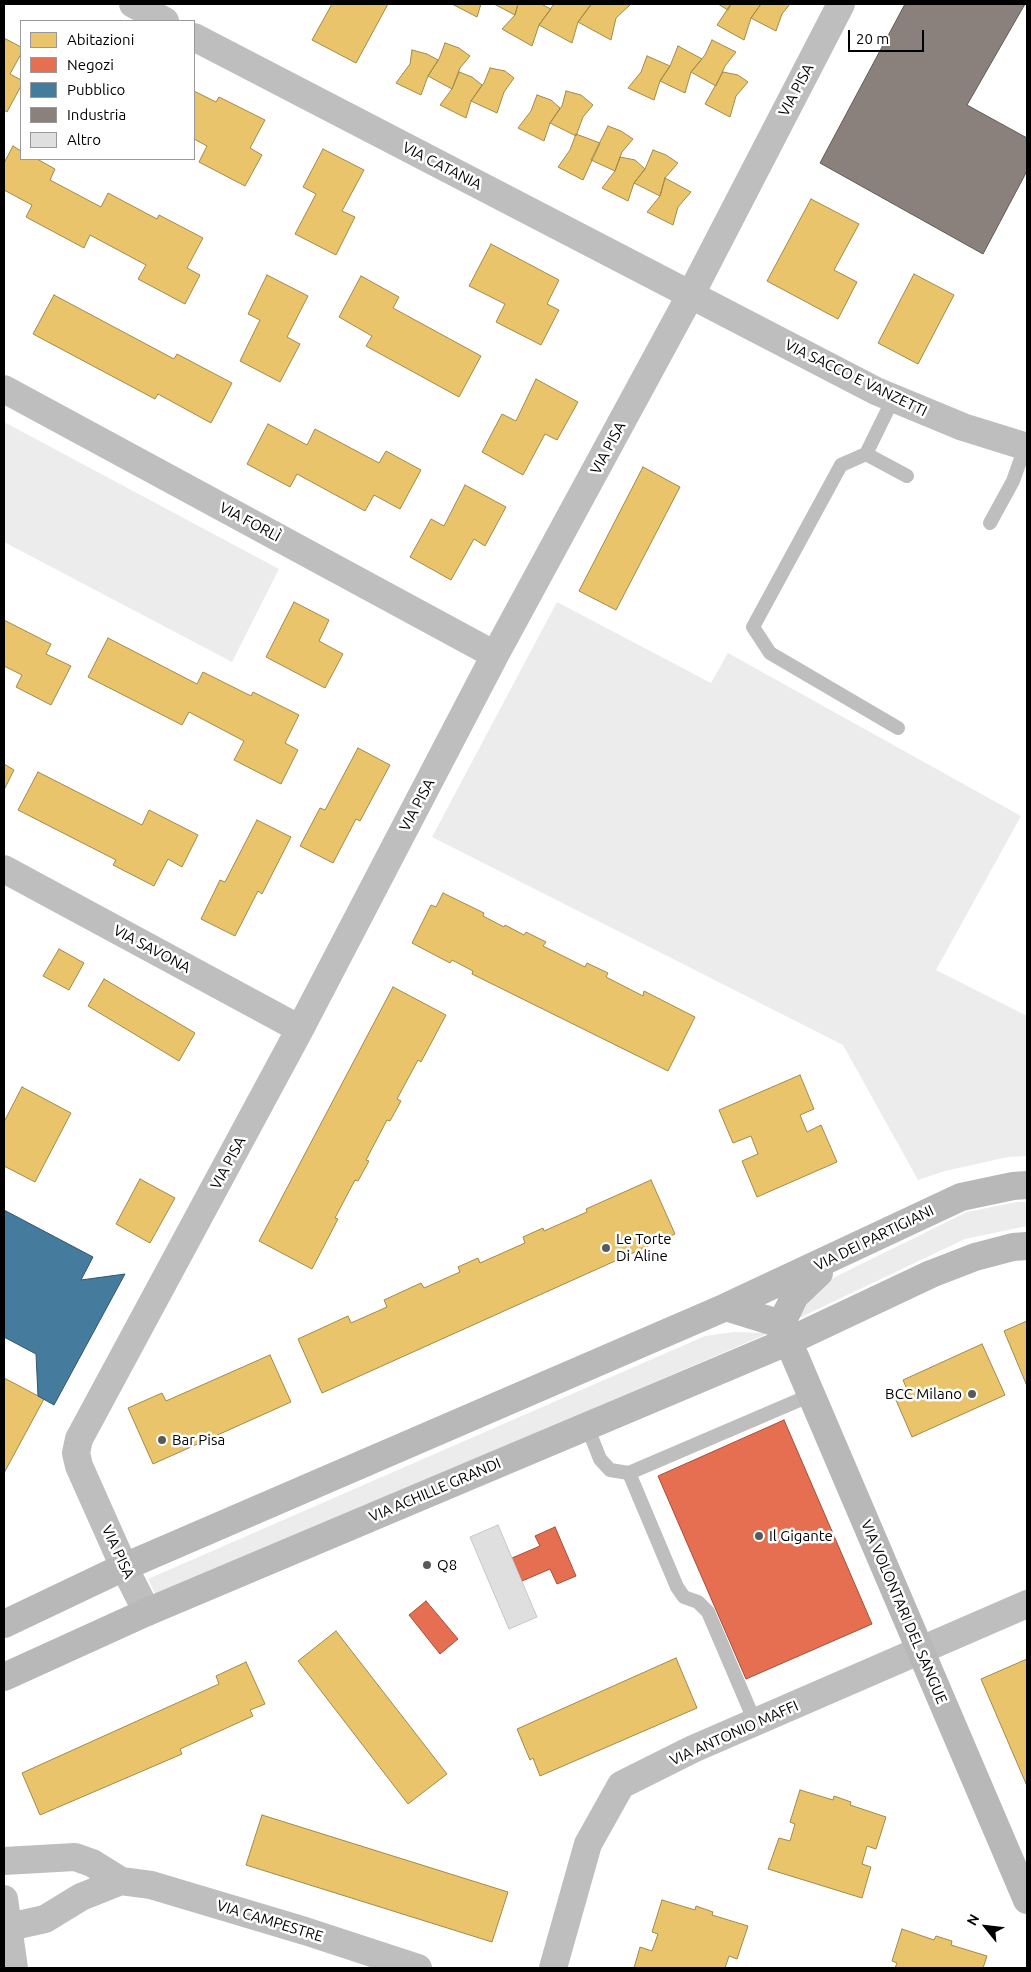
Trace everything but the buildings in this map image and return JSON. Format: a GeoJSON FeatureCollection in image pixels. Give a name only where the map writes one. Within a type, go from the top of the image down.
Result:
{"type":"FeatureCollection","features":[{"type":"Feature","properties":{"kind":"street"},"geometry":{"type":"LineString","coordinates":[[133,4],[163,20]]}},
{"type":"Feature","properties":{"kind":"street","name":"VIA PISA"},"geometry":{"type":"LineString","coordinates":[[147,1612],[124,1567],[79,1466],[76,1453],[79,1439],[300,1030],[495,655],[691,294],[841,4]]}},
{"type":"Feature","properties":{"kind":"street","name":"VIA CATANIA"},"geometry":{"type":"LineString","coordinates":[[195,38],[691,294]]}},
{"type":"Feature","properties":{"kind":"street","name":"VIA SACCO E VANZETTI"},"geometry":{"type":"LineString","coordinates":[[691,294],[893,399],[963,427],[1026,447]]}},
{"type":"Feature","properties":{"kind":"street","name":"VIA FORLÌ"},"geometry":{"type":"LineString","coordinates":[[4,389],[495,655]]}},
{"type":"Feature","properties":{"kind":"street","name":"VIA SAVONA"},"geometry":{"type":"LineString","coordinates":[[4,869],[300,1030]]}},
{"type":"Feature","properties":{"kind":"street","name":"VIA DEI PARTIGIANI"},"geometry":{"type":"LineString","coordinates":[[726,1307],[961,1197],[1013,1186],[1027,1185]]}},
{"type":"Feature","properties":{"kind":"street"},"geometry":{"type":"LineString","coordinates":[[4,1624],[124,1567],[726,1307],[785,1333],[975,1257],[1023,1248]]}},
{"type":"Feature","properties":{"kind":"street"},"geometry":{"type":"LineString","coordinates":[[785,1333],[794,1296],[839,1255]]}},
{"type":"Feature","properties":{"kind":"street","name":"VIA VOLONTARI DEL SANGUE"},"geometry":{"type":"LineString","coordinates":[[785,1333],[1027,1900]]}},
{"type":"Feature","properties":{"kind":"street","name":"VIA ACHILLE GRANDI"},"geometry":{"type":"LineString","coordinates":[[4,1677],[147,1612],[587,1426],[785,1333]]}},
{"type":"Feature","properties":{"kind":"street","name":"VIA ANTONIO MAFFI"},"geometry":{"type":"LineString","coordinates":[[554,1968],[588,1844],[622,1785],[693,1749],[1027,1604]]}},
{"type":"Feature","properties":{"kind":"street","name":"VIA CAMPESTRE"},"geometry":{"type":"LineString","coordinates":[[4,1861],[75,1857],[92,1863],[121,1881],[151,1885],[305,1931],[418,1968]]}},
{"type":"Feature","properties":{"kind":"street","name":"VIA CAMPESTRE"},"geometry":{"type":"LineString","coordinates":[[9,1927],[44,1920],[81,1897],[121,1881]]}},
{"type":"Feature","properties":{"kind":"street"},"geometry":{"type":"LineString","coordinates":[[4,1899],[14,1968]]}},
{"type":"Feature","properties":{"kind":"lane"},"geometry":{"type":"LineString","coordinates":[[893,399],[866,454],[841,464],[753,627],[770,653],[898,728]]}},
{"type":"Feature","properties":{"kind":"lane"},"geometry":{"type":"LineString","coordinates":[[990,523],[1013,481],[1026,447]]}},
{"type":"Feature","properties":{"kind":"lane"},"geometry":{"type":"LineString","coordinates":[[866,454],[907,476]]}},
{"type":"Feature","properties":{"kind":"lane"},"geometry":{"type":"LineString","coordinates":[[587,1426],[600,1459],[610,1470],[629,1473],[811,1395]]}},
{"type":"Feature","properties":{"kind":"lane"},"geometry":{"type":"LineString","coordinates":[[629,1473],[677,1587],[684,1597],[698,1602],[708,1612],[755,1722]]}},
{"type":"Feature","properties":{"kind":"shaded area"},"geometry":{"type":"Polygon","coordinates":[[[4,422],[279,569],[232,662],[4,542],[4,422]]]}},
{"type":"Feature","properties":{"kind":"shaded area"},"geometry":{"type":"Polygon","coordinates":[[[557,602],[711,683],[728,653],[1021,816],[936,970],[1027,1016],[1027,1156],[1008,1157],[945,1171],[918,1180],[843,1045],[432,837],[557,602]]]}},
{"type":"Feature","properties":{"kind":"shaded area"},"geometry":{"type":"Polygon","coordinates":[[[1017,1202],[1027,1202],[1027,1226],[965,1239],[799,1318],[808,1303],[833,1278],[967,1212],[1017,1202]]]}},
{"type":"Feature","properties":{"kind":"shaded area"},"geometry":{"type":"Polygon","coordinates":[[[734,1332],[769,1333],[156,1596],[148,1579],[705,1336],[734,1332]]]}},
{"type":"Feature","properties":{"kind":"place","name":"Le Torte Di Aline"},"geometry":{"type":"Point","coordinates":[606,1248]}},
{"type":"Feature","properties":{"kind":"place","name":"BCC Milano"},"geometry":{"type":"Point","coordinates":[972,1394]}},
{"type":"Feature","properties":{"kind":"place","name":"Bar Pisa"},"geometry":{"type":"Point","coordinates":[162,1440]}},
{"type":"Feature","properties":{"kind":"place","name":"Il Gigante"},"geometry":{"type":"Point","coordinates":[759,1536]}},
{"type":"Feature","properties":{"kind":"place","name":"Q8"},"geometry":{"type":"Point","coordinates":[427,1565]}}]}
